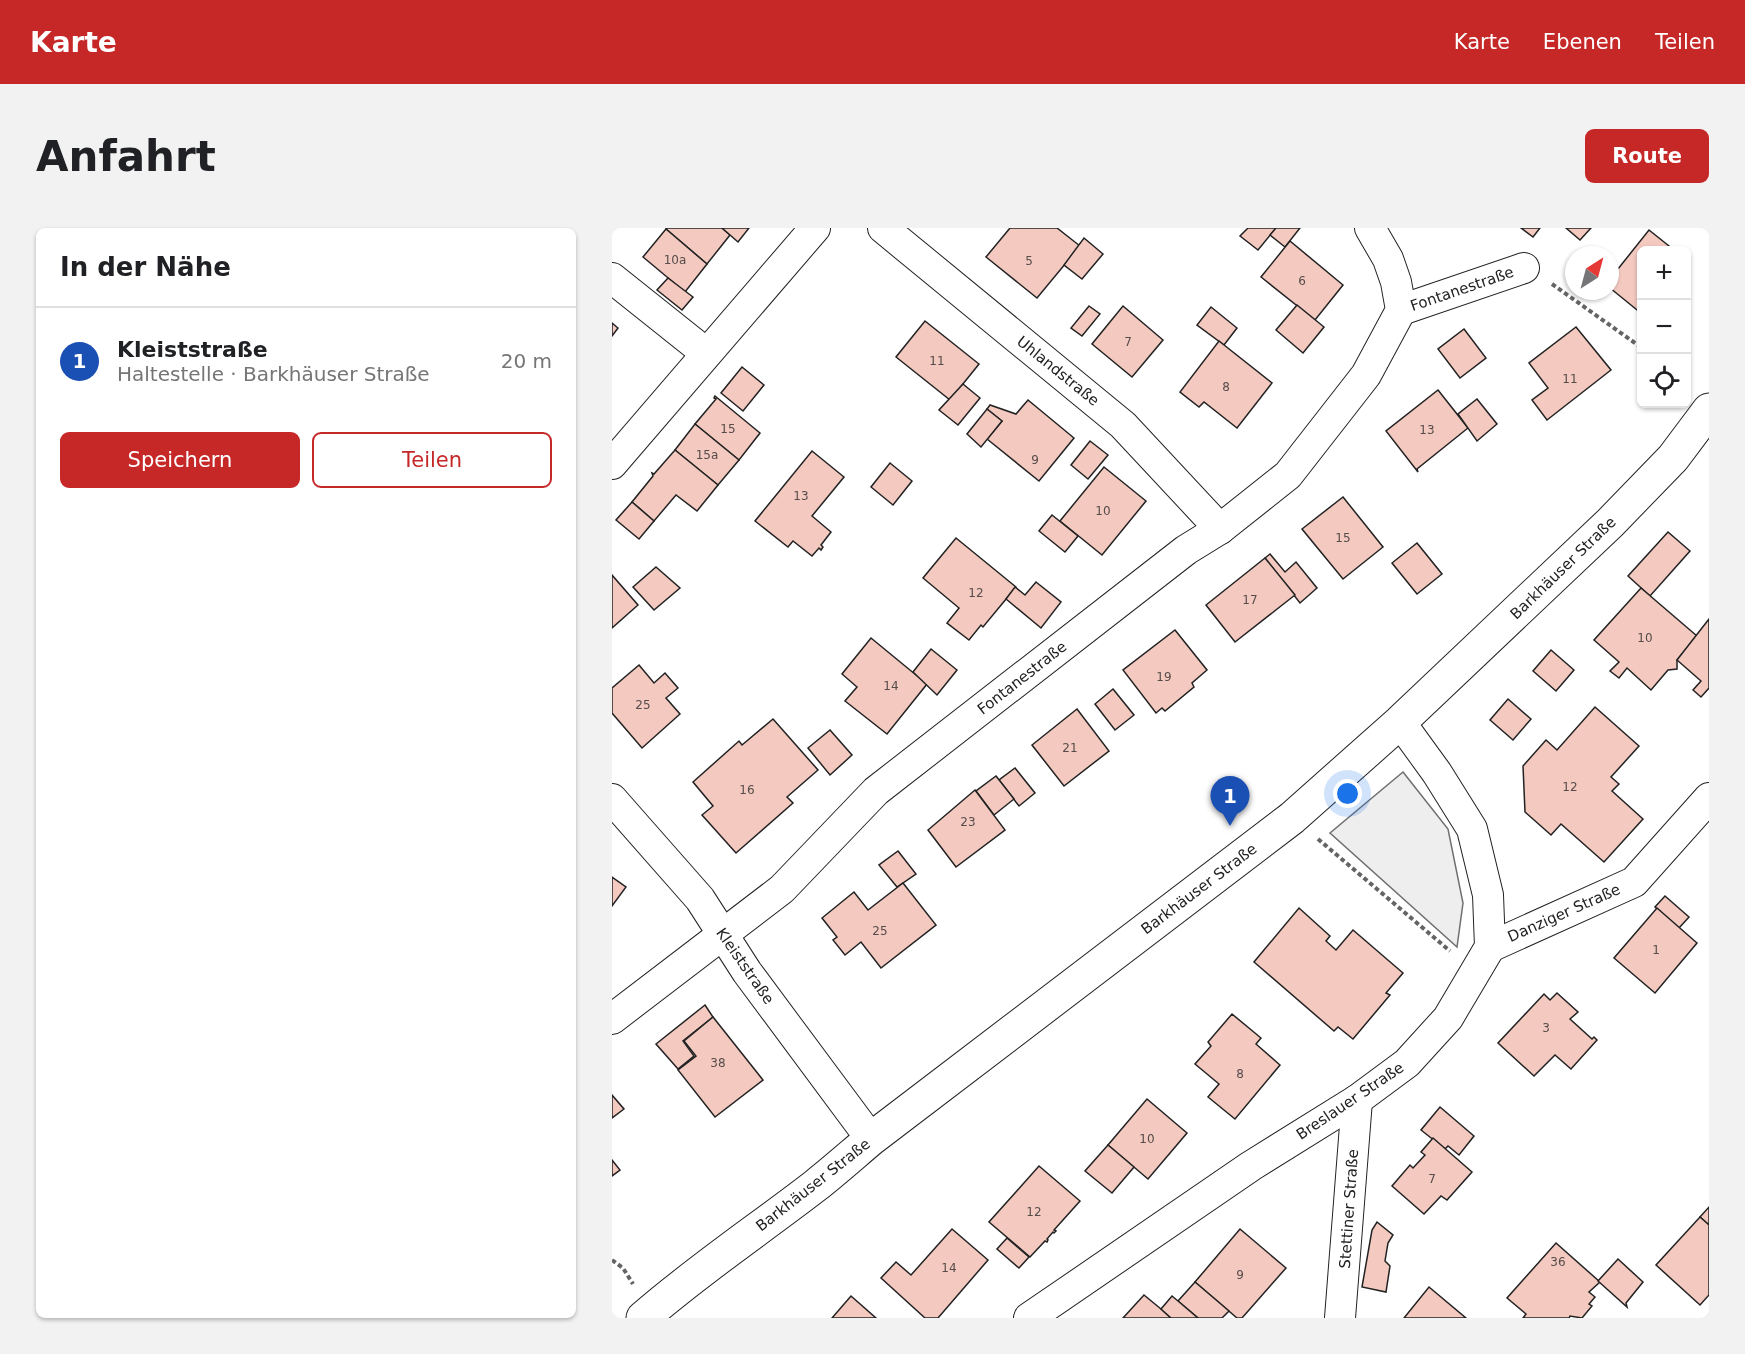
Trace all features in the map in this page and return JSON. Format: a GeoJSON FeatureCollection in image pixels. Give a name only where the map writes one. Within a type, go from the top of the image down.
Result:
{"type":"FeatureCollection","features":[{"type":"Feature","properties":{"kind":"street"},"geometry":{"type":"LineString","coordinates":[[612,464],[815,228]]}},
{"type":"Feature","properties":{"kind":"street","name":"Uhlandstraße"},"geometry":{"type":"LineString","coordinates":[[883,228],[1123,425],[1220,529]]}},
{"type":"Feature","properties":{"kind":"street","name":"Fontanestraße"},"geometry":{"type":"LineString","coordinates":[[612,1019],[782,889],[876,791],[1186,550],[1220,529],[1288,475],[1366,375],[1401,310],[1396,282],[1388,259],[1370,228]]}},
{"type":"Feature","properties":{"kind":"street","name":"Fontanestraße"},"geometry":{"type":"LineString","coordinates":[[1401,310],[1524,268]]}},
{"type":"Feature","properties":{"kind":"street"},"geometry":{"type":"LineString","coordinates":[[612,278],[706,353]]}},
{"type":"Feature","properties":{"kind":"street","name":"Barkhäuser Straße"},"geometry":{"type":"LineString","coordinates":[[641,1305],[677,1289],[1292,818],[1400,722],[1610,523],[1673,458],[1709,410]]}},
{"type":"Feature","properties":{"kind":"street"},"geometry":{"type":"LineString","coordinates":[[1400,722],[1437,772],[1472,829],[1488,895],[1490,946]]}},
{"type":"Feature","properties":{"kind":"street","name":"Danziger Straße"},"geometry":{"type":"LineString","coordinates":[[1490,946],[1634,882],[1709,798]]}},
{"type":"Feature","properties":{"kind":"street","name":"Kleiststraße"},"geometry":{"type":"LineString","coordinates":[[612,800],[700,899],[747,972],[871,1139]]}},
{"type":"Feature","properties":{"kind":"street","name":"Breslauer Straße"},"geometry":{"type":"LineString","coordinates":[[1029,1318],[1251,1166],[1357,1100],[1407,1063],[1448,1018],[1490,946]]}},
{"type":"Feature","properties":{"kind":"street","name":"Stettiner Straße"},"geometry":{"type":"LineString","coordinates":[[1340,1318],[1357,1100]]}},
{"type":"Feature","properties":{"kind":"path"},"geometry":{"type":"LineString","coordinates":[[1524,268],[1563,291],[1637,345]]}},
{"type":"Feature","properties":{"kind":"path"},"geometry":{"type":"LineString","coordinates":[[1292,818],[1474,973]]}},
{"type":"Feature","properties":{"kind":"path"},"geometry":{"type":"LineString","coordinates":[[612,1260],[623,1268],[641,1305]]}},
{"type":"Feature","properties":{"kind":"shaded area"},"geometry":{"type":"Polygon","coordinates":[[[1403,772],[1448,829],[1463,903],[1457,947],[1330,833],[1403,772]]]}},
{"type":"Feature","properties":{"kind":"building"},"geometry":{"type":"Polygon","coordinates":[[[667,228],[722,228],[730,235],[707,264],[667,228]]]}},
{"type":"Feature","properties":{"kind":"building"},"geometry":{"type":"Polygon","coordinates":[[[722,228],[749,228],[738,242],[722,228]]]}},
{"type":"Feature","properties":{"kind":"building"},"geometry":{"type":"Polygon","coordinates":[[[1010,228],[1057,228],[1080,246],[1037,298],[986,257],[1010,228]]]}},
{"type":"Feature","properties":{"kind":"building"},"geometry":{"type":"Polygon","coordinates":[[[1248,228],[1276,228],[1258,250],[1240,236],[1248,228]]]}},
{"type":"Feature","properties":{"kind":"building"},"geometry":{"type":"Polygon","coordinates":[[[1276,228],[1300,228],[1285,247],[1270,235],[1276,228]]]}},
{"type":"Feature","properties":{"kind":"building"},"geometry":{"type":"Polygon","coordinates":[[[1521,228],[1540,228],[1533,237],[1521,228]]]}},
{"type":"Feature","properties":{"kind":"building"},"geometry":{"type":"Polygon","coordinates":[[[1566,228],[1591,228],[1580,240],[1566,228]]]}},
{"type":"Feature","properties":{"kind":"building"},"geometry":{"type":"Polygon","coordinates":[[[666,229],[707,264],[685,292],[643,257],[666,229]]]}},
{"type":"Feature","properties":{"kind":"building"},"geometry":{"type":"Polygon","coordinates":[[[1649,230],[1669,246],[1637,246],[1637,310],[1619,295],[1619,268],[1649,230]]]}},
{"type":"Feature","properties":{"kind":"building"},"geometry":{"type":"Polygon","coordinates":[[[1084,238],[1103,254],[1082,279],[1064,265],[1084,238]]]}},
{"type":"Feature","properties":{"kind":"building"},"geometry":{"type":"Polygon","coordinates":[[[1290,241],[1343,285],[1315,320],[1261,277],[1290,241]]]}},
{"type":"Feature","properties":{"kind":"building"},"geometry":{"type":"Polygon","coordinates":[[[668,278],[693,297],[682,310],[657,290],[668,278]]]}},
{"type":"Feature","properties":{"kind":"building"},"geometry":{"type":"Polygon","coordinates":[[[1297,305],[1324,327],[1303,353],[1276,330],[1297,305]]]}},
{"type":"Feature","properties":{"kind":"building"},"geometry":{"type":"Polygon","coordinates":[[[1089,306],[1100,314],[1082,336],[1071,328],[1089,306]]]}},
{"type":"Feature","properties":{"kind":"building"},"geometry":{"type":"Polygon","coordinates":[[[1123,306],[1163,340],[1132,377],[1092,344],[1123,306]]]}},
{"type":"Feature","properties":{"kind":"building"},"geometry":{"type":"Polygon","coordinates":[[[1211,307],[1237,328],[1224,345],[1197,325],[1211,307]]]}},
{"type":"Feature","properties":{"kind":"building"},"geometry":{"type":"Polygon","coordinates":[[[925,321],[979,364],[950,400],[896,357],[925,321]]]}},
{"type":"Feature","properties":{"kind":"building"},"geometry":{"type":"Polygon","coordinates":[[[612,323],[618,328],[612,336],[612,323]]]}},
{"type":"Feature","properties":{"kind":"building"},"geometry":{"type":"Polygon","coordinates":[[[1576,327],[1611,370],[1547,420],[1532,400],[1548,388],[1529,363],[1576,327]]]}},
{"type":"Feature","properties":{"kind":"building"},"geometry":{"type":"Polygon","coordinates":[[[1464,329],[1486,358],[1460,378],[1438,349],[1464,329]]]}},
{"type":"Feature","properties":{"kind":"building"},"geometry":{"type":"Polygon","coordinates":[[[1219,341],[1272,383],[1237,428],[1204,402],[1199,407],[1180,392],[1219,341]]]}},
{"type":"Feature","properties":{"kind":"building"},"geometry":{"type":"Polygon","coordinates":[[[742,367],[764,385],[743,411],[721,393],[742,367]]]}},
{"type":"Feature","properties":{"kind":"building"},"geometry":{"type":"Polygon","coordinates":[[[963,384],[980,398],[958,425],[939,410],[963,384]]]}},
{"type":"Feature","properties":{"kind":"building"},"geometry":{"type":"Polygon","coordinates":[[[1438,390],[1468,428],[1417,469],[1418,472],[1386,431],[1438,390]]]}},
{"type":"Feature","properties":{"kind":"building"},"geometry":{"type":"Polygon","coordinates":[[[715,396],[760,433],[739,460],[695,424],[716,399],[715,396]]]}},
{"type":"Feature","properties":{"kind":"building"},"geometry":{"type":"Polygon","coordinates":[[[1477,399],[1497,424],[1477,441],[1458,414],[1477,399]]]}},
{"type":"Feature","properties":{"kind":"building"},"geometry":{"type":"Polygon","coordinates":[[[1028,400],[1074,438],[1039,481],[987,439],[1002,421],[987,409],[990,405],[1016,414],[1028,400]]]}},
{"type":"Feature","properties":{"kind":"building"},"geometry":{"type":"Polygon","coordinates":[[[987,409],[1002,421],[981,447],[967,434],[987,409]]]}},
{"type":"Feature","properties":{"kind":"building"},"geometry":{"type":"Polygon","coordinates":[[[695,424],[739,460],[718,485],[675,450],[695,424]]]}},
{"type":"Feature","properties":{"kind":"building"},"geometry":{"type":"Polygon","coordinates":[[[1090,441],[1108,455],[1088,479],[1071,465],[1090,441]]]}},
{"type":"Feature","properties":{"kind":"building"},"geometry":{"type":"Polygon","coordinates":[[[675,450],[718,485],[697,511],[676,495],[654,521],[632,502],[653,476],[652,473],[654,474],[675,450]]]}},
{"type":"Feature","properties":{"kind":"building"},"geometry":{"type":"Polygon","coordinates":[[[812,451],[844,477],[812,516],[831,532],[821,545],[823,547],[821,550],[819,548],[812,556],[793,541],[788,547],[755,521],[812,451]]]}},
{"type":"Feature","properties":{"kind":"building"},"geometry":{"type":"Polygon","coordinates":[[[890,463],[912,481],[893,505],[871,487],[890,463]]]}},
{"type":"Feature","properties":{"kind":"building"},"geometry":{"type":"Polygon","coordinates":[[[1104,467],[1146,501],[1102,555],[1060,521],[1104,467]]]}},
{"type":"Feature","properties":{"kind":"building"},"geometry":{"type":"Polygon","coordinates":[[[1343,497],[1383,547],[1343,579],[1302,529],[1343,497]]]}},
{"type":"Feature","properties":{"kind":"building"},"geometry":{"type":"Polygon","coordinates":[[[632,502],[654,521],[639,539],[616,520],[632,502]]]}},
{"type":"Feature","properties":{"kind":"building"},"geometry":{"type":"Polygon","coordinates":[[[1052,515],[1078,536],[1065,552],[1039,531],[1052,515]]]}},
{"type":"Feature","properties":{"kind":"building"},"geometry":{"type":"Polygon","coordinates":[[[1668,532],[1690,551],[1650,596],[1628,576],[1668,532]]]}},
{"type":"Feature","properties":{"kind":"building"},"geometry":{"type":"Polygon","coordinates":[[[956,538],[1016,587],[983,627],[981,625],[969,640],[947,623],[959,608],[923,578],[956,538]]]}},
{"type":"Feature","properties":{"kind":"building"},"geometry":{"type":"Polygon","coordinates":[[[1417,543],[1442,574],[1417,594],[1392,563],[1417,543]]]}},
{"type":"Feature","properties":{"kind":"building"},"geometry":{"type":"Polygon","coordinates":[[[1270,554],[1285,572],[1296,562],[1317,588],[1300,603],[1265,558],[1270,554]]]}},
{"type":"Feature","properties":{"kind":"building"},"geometry":{"type":"Polygon","coordinates":[[[1265,558],[1295,595],[1235,642],[1206,605],[1265,558]]]}},
{"type":"Feature","properties":{"kind":"building"},"geometry":{"type":"Polygon","coordinates":[[[656,567],[680,588],[654,610],[633,587],[656,567]]]}},
{"type":"Feature","properties":{"kind":"building"},"geometry":{"type":"Polygon","coordinates":[[[612,575],[638,605],[612,628],[612,575]]]}},
{"type":"Feature","properties":{"kind":"building"},"geometry":{"type":"Polygon","coordinates":[[[1036,582],[1061,602],[1041,628],[1006,599],[1015,587],[1025,595],[1036,582]]]}},
{"type":"Feature","properties":{"kind":"building"},"geometry":{"type":"Polygon","coordinates":[[[1641,588],[1697,636],[1677,660],[1677,669],[1668,670],[1651,690],[1627,668],[1619,678],[1610,671],[1619,662],[1594,640],[1641,588]]]}},
{"type":"Feature","properties":{"kind":"building"},"geometry":{"type":"Polygon","coordinates":[[[1709,619],[1709,688],[1701,697],[1693,690],[1701,681],[1677,660],[1709,619]]]}},
{"type":"Feature","properties":{"kind":"building"},"geometry":{"type":"Polygon","coordinates":[[[1175,630],[1207,670],[1192,683],[1194,687],[1165,711],[1162,708],[1156,713],[1123,670],[1175,630]]]}},
{"type":"Feature","properties":{"kind":"building"},"geometry":{"type":"Polygon","coordinates":[[[871,638],[927,684],[887,734],[845,701],[857,687],[842,674],[871,638]]]}},
{"type":"Feature","properties":{"kind":"building"},"geometry":{"type":"Polygon","coordinates":[[[931,649],[957,670],[937,695],[913,672],[931,649]]]}},
{"type":"Feature","properties":{"kind":"building"},"geometry":{"type":"Polygon","coordinates":[[[1551,650],[1574,670],[1556,691],[1533,671],[1551,650]]]}},
{"type":"Feature","properties":{"kind":"building"},"geometry":{"type":"Polygon","coordinates":[[[639,665],[654,683],[665,673],[678,688],[666,698],[680,714],[642,748],[612,713],[612,688],[639,665]]]}},
{"type":"Feature","properties":{"kind":"building"},"geometry":{"type":"Polygon","coordinates":[[[1113,689],[1134,715],[1115,730],[1095,704],[1113,689]]]}},
{"type":"Feature","properties":{"kind":"building"},"geometry":{"type":"Polygon","coordinates":[[[1508,699],[1531,719],[1513,740],[1490,720],[1508,699]]]}},
{"type":"Feature","properties":{"kind":"building"},"geometry":{"type":"Polygon","coordinates":[[[1595,707],[1639,746],[1611,777],[1619,784],[1612,791],[1643,819],[1604,862],[1561,824],[1551,835],[1525,812],[1523,766],[1546,740],[1557,750],[1595,707]]]}},
{"type":"Feature","properties":{"kind":"building"},"geometry":{"type":"Polygon","coordinates":[[[1077,709],[1109,751],[1064,786],[1032,745],[1077,709]]]}},
{"type":"Feature","properties":{"kind":"building"},"geometry":{"type":"Polygon","coordinates":[[[773,719],[818,770],[787,797],[793,803],[736,853],[702,815],[713,806],[693,782],[739,741],[742,745],[773,719]]]}},
{"type":"Feature","properties":{"kind":"building"},"geometry":{"type":"Polygon","coordinates":[[[830,730],[852,755],[830,775],[808,748],[830,730]]]}},
{"type":"Feature","properties":{"kind":"building"},"geometry":{"type":"Polygon","coordinates":[[[1015,768],[1035,793],[1019,806],[999,780],[1015,768]]]}},
{"type":"Feature","properties":{"kind":"building"},"geometry":{"type":"Polygon","coordinates":[[[996,776],[1014,799],[994,815],[976,791],[996,776]]]}},
{"type":"Feature","properties":{"kind":"building"},"geometry":{"type":"Polygon","coordinates":[[[975,790],[1005,830],[956,867],[928,830],[975,790]]]}},
{"type":"Feature","properties":{"kind":"building"},"geometry":{"type":"Polygon","coordinates":[[[898,851],[916,874],[897,887],[879,865],[898,851]]]}},
{"type":"Feature","properties":{"kind":"building"},"geometry":{"type":"Polygon","coordinates":[[[612,877],[626,887],[612,906],[612,877]]]}},
{"type":"Feature","properties":{"kind":"building"},"geometry":{"type":"Polygon","coordinates":[[[903,883],[936,925],[881,968],[861,942],[845,955],[833,940],[837,937],[822,918],[854,892],[868,910],[903,883]]]}},
{"type":"Feature","properties":{"kind":"building"},"geometry":{"type":"Polygon","coordinates":[[[1665,896],[1689,917],[1679,928],[1655,907],[1665,896]]]}},
{"type":"Feature","properties":{"kind":"building"},"geometry":{"type":"Polygon","coordinates":[[[1299,908],[1330,936],[1326,941],[1336,950],[1353,930],[1403,973],[1386,993],[1390,995],[1353,1039],[1338,1027],[1334,1031],[1254,962],[1299,908]]]}},
{"type":"Feature","properties":{"kind":"building"},"geometry":{"type":"Polygon","coordinates":[[[1657,908],[1697,943],[1655,993],[1614,958],[1657,908]]]}},
{"type":"Feature","properties":{"kind":"building"},"geometry":{"type":"Polygon","coordinates":[[[1557,993],[1578,1012],[1570,1019],[1592,1039],[1594,1037],[1597,1040],[1571,1069],[1555,1055],[1534,1076],[1498,1043],[1544,994],[1550,1000],[1557,993]]]}},
{"type":"Feature","properties":{"kind":"building"},"geometry":{"type":"Polygon","coordinates":[[[705,1005],[713,1017],[683,1041],[694,1056],[678,1069],[656,1044],[705,1005]]]}},
{"type":"Feature","properties":{"kind":"building"},"geometry":{"type":"Polygon","coordinates":[[[1232,1014],[1261,1038],[1256,1044],[1280,1065],[1235,1119],[1208,1097],[1219,1084],[1195,1064],[1211,1046],[1208,1042],[1232,1014]]]}},
{"type":"Feature","properties":{"kind":"building"},"geometry":{"type":"Polygon","coordinates":[[[713,1017],[763,1080],[715,1117],[678,1070],[696,1056],[684,1041],[713,1017]]]}},
{"type":"Feature","properties":{"kind":"building"},"geometry":{"type":"Polygon","coordinates":[[[612,1095],[624,1109],[612,1118],[612,1095]]]}},
{"type":"Feature","properties":{"kind":"building"},"geometry":{"type":"Polygon","coordinates":[[[1147,1099],[1187,1133],[1148,1179],[1108,1145],[1147,1099]]]}},
{"type":"Feature","properties":{"kind":"building"},"geometry":{"type":"Polygon","coordinates":[[[1440,1107],[1474,1136],[1459,1155],[1448,1146],[1445,1149],[1421,1130],[1440,1107]]]}},
{"type":"Feature","properties":{"kind":"building"},"geometry":{"type":"Polygon","coordinates":[[[1433,1138],[1472,1172],[1447,1200],[1441,1196],[1424,1214],[1392,1186],[1410,1165],[1413,1168],[1425,1155],[1421,1152],[1433,1138]]]}},
{"type":"Feature","properties":{"kind":"building"},"geometry":{"type":"Polygon","coordinates":[[[1108,1145],[1134,1167],[1112,1193],[1085,1171],[1108,1145]]]}},
{"type":"Feature","properties":{"kind":"building"},"geometry":{"type":"Polygon","coordinates":[[[612,1160],[620,1170],[612,1176],[612,1160]]]}},
{"type":"Feature","properties":{"kind":"building"},"geometry":{"type":"Polygon","coordinates":[[[1039,1166],[1080,1201],[1054,1230],[1056,1231],[1047,1239],[1047,1242],[1045,1241],[1030,1257],[989,1222],[1039,1166]]]}},
{"type":"Feature","properties":{"kind":"building"},"geometry":{"type":"Polygon","coordinates":[[[1709,1207],[1709,1225],[1700,1217],[1709,1207]]]}},
{"type":"Feature","properties":{"kind":"building"},"geometry":{"type":"Polygon","coordinates":[[[1700,1217],[1709,1225],[1709,1295],[1700,1305],[1656,1265],[1700,1217]]]}},
{"type":"Feature","properties":{"kind":"building"},"geometry":{"type":"Polygon","coordinates":[[[1377,1222],[1393,1235],[1388,1243],[1385,1261],[1390,1266],[1386,1292],[1362,1287],[1372,1230],[1377,1222]]]}},
{"type":"Feature","properties":{"kind":"building"},"geometry":{"type":"Polygon","coordinates":[[[952,1229],[988,1260],[938,1318],[925,1318],[881,1278],[896,1262],[911,1275],[952,1229]]]}},
{"type":"Feature","properties":{"kind":"building"},"geometry":{"type":"Polygon","coordinates":[[[1240,1229],[1286,1268],[1242,1318],[1237,1318],[1195,1282],[1240,1229]]]}},
{"type":"Feature","properties":{"kind":"building"},"geometry":{"type":"Polygon","coordinates":[[[1007,1238],[1029,1257],[1019,1268],[997,1249],[1007,1238]]]}},
{"type":"Feature","properties":{"kind":"building"},"geometry":{"type":"Polygon","coordinates":[[[1556,1243],[1600,1282],[1589,1292],[1595,1297],[1589,1304],[1592,1306],[1582,1318],[1570,1316],[1569,1318],[1523,1318],[1526,1314],[1507,1298],[1556,1243]]]}},
{"type":"Feature","properties":{"kind":"building"},"geometry":{"type":"Polygon","coordinates":[[[1618,1259],[1643,1282],[1626,1303],[1627,1307],[1598,1281],[1618,1259]]]}},
{"type":"Feature","properties":{"kind":"building"},"geometry":{"type":"Polygon","coordinates":[[[1195,1282],[1229,1311],[1222,1318],[1198,1318],[1178,1301],[1195,1282]]]}},
{"type":"Feature","properties":{"kind":"building"},"geometry":{"type":"Polygon","coordinates":[[[1429,1287],[1466,1318],[1404,1318],[1429,1287]]]}},
{"type":"Feature","properties":{"kind":"building"},"geometry":{"type":"Polygon","coordinates":[[[1144,1295],[1161,1309],[1171,1318],[1123,1318],[1144,1295]]]}},
{"type":"Feature","properties":{"kind":"building"},"geometry":{"type":"Polygon","coordinates":[[[851,1296],[876,1318],[832,1318],[851,1296]]]}},
{"type":"Feature","properties":{"kind":"building"},"geometry":{"type":"Polygon","coordinates":[[[1172,1296],[1198,1318],[1171,1318],[1161,1309],[1172,1296]]]}},
{"type":"Feature","properties":{"kind":"place","name":"Kleiststraße"},"geometry":{"type":"Point","coordinates":[1230,826]}}]}
